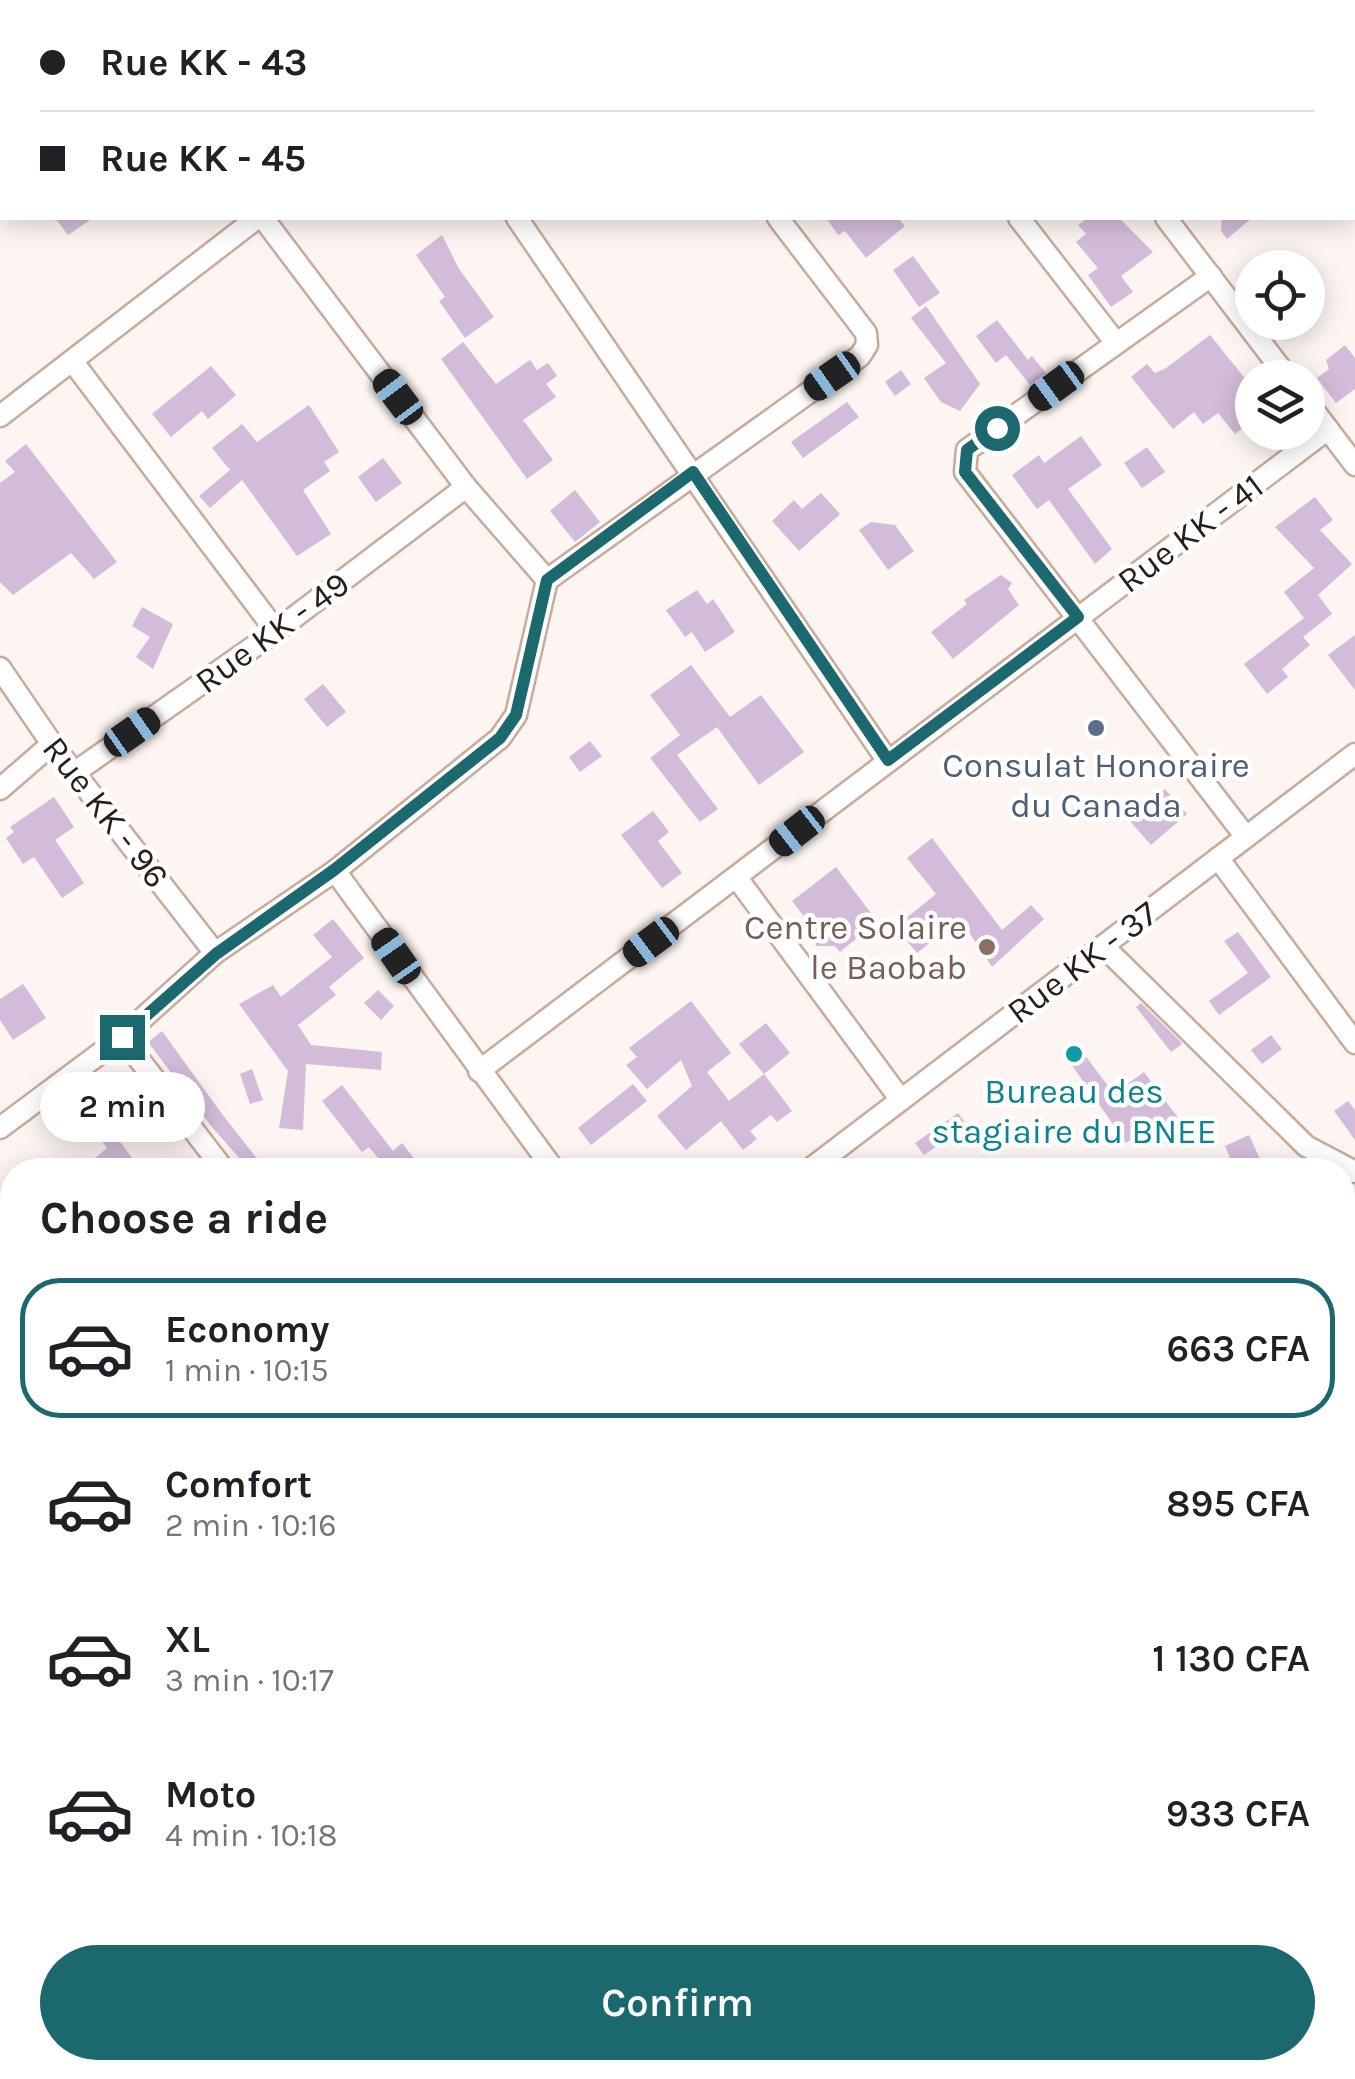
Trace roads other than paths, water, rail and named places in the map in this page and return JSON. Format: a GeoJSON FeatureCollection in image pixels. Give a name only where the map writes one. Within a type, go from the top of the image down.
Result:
{"type":"FeatureCollection","features":[{"type":"Feature","properties":{"kind":"street"},"geometry":{"type":"LineString","coordinates":[[0,416],[257,220]]}},
{"type":"Feature","properties":{"kind":"street"},"geometry":{"type":"LineString","coordinates":[[262,220],[466,487],[547,580]]}},
{"type":"Feature","properties":{"kind":"street"},"geometry":{"type":"LineString","coordinates":[[519,220],[888,760]]}},
{"type":"Feature","properties":{"kind":"street"},"geometry":{"type":"LineString","coordinates":[[0,1128],[122,1037],[216,954],[334,870],[500,738],[516,715],[547,580],[860,356],[868,345],[866,333],[780,220]]}},
{"type":"Feature","properties":{"kind":"street"},"geometry":{"type":"LineString","coordinates":[[1020,220],[1116,343]]}},
{"type":"Feature","properties":{"kind":"street"},"geometry":{"type":"LineString","coordinates":[[1168,220],[1274,360]]}},
{"type":"Feature","properties":{"kind":"street"},"geometry":{"type":"LineString","coordinates":[[1211,276],[967,450],[964,461],[965,472],[1246,837]]}},
{"type":"Feature","properties":{"kind":"street"},"geometry":{"type":"LineString","coordinates":[[73,362],[276,631]]}},
{"type":"Feature","properties":{"kind":"street"},"geometry":{"type":"LineString","coordinates":[[1325,425],[1355,465]]}},
{"type":"Feature","properties":{"kind":"street","name":"Rue KK - 41"},"geometry":{"type":"LineString","coordinates":[[478,1071],[1328,429]]}},
{"type":"Feature","properties":{"kind":"street","name":"Rue KK - 49"},"geometry":{"type":"LineString","coordinates":[[74,773],[276,631],[466,487]]}},
{"type":"Feature","properties":{"kind":"street","name":"Rue KK - 96"},"geometry":{"type":"LineString","coordinates":[[0,668],[52,744],[216,954]]}},
{"type":"Feature","properties":{"kind":"street"},"geometry":{"type":"LineString","coordinates":[[0,788],[52,744]]}},
{"type":"Feature","properties":{"kind":"street","name":"Rue KK - 37"},"geometry":{"type":"LineString","coordinates":[[829,1158],[1355,754]]}},
{"type":"Feature","properties":{"kind":"street"},"geometry":{"type":"LineString","coordinates":[[1218,858],[1355,1042]]}},
{"type":"Feature","properties":{"kind":"street"},"geometry":{"type":"LineString","coordinates":[[334,870],[545,1158]]}},
{"type":"Feature","properties":{"kind":"street"},"geometry":{"type":"LineString","coordinates":[[737,878],[901,1100]]}},
{"type":"Feature","properties":{"kind":"street"},"geometry":{"type":"LineString","coordinates":[[1103,946],[1306,1146],[1329,1158]]}},
{"type":"Feature","properties":{"kind":"street"},"geometry":{"type":"LineString","coordinates":[[122,1037],[215,1158]]}},
{"type":"Feature","properties":{"kind":"place","name":"Consulat Honoraire du Canada"},"geometry":{"type":"Point","coordinates":[1096,728]}},
{"type":"Feature","properties":{"kind":"place","name":"Centre Solaire le Baobab"},"geometry":{"type":"Point","coordinates":[987,947]}},
{"type":"Feature","properties":{"kind":"place","name":"Bureau des stagiaire du BNEE"},"geometry":{"type":"Point","coordinates":[1074,1054]}}]}
